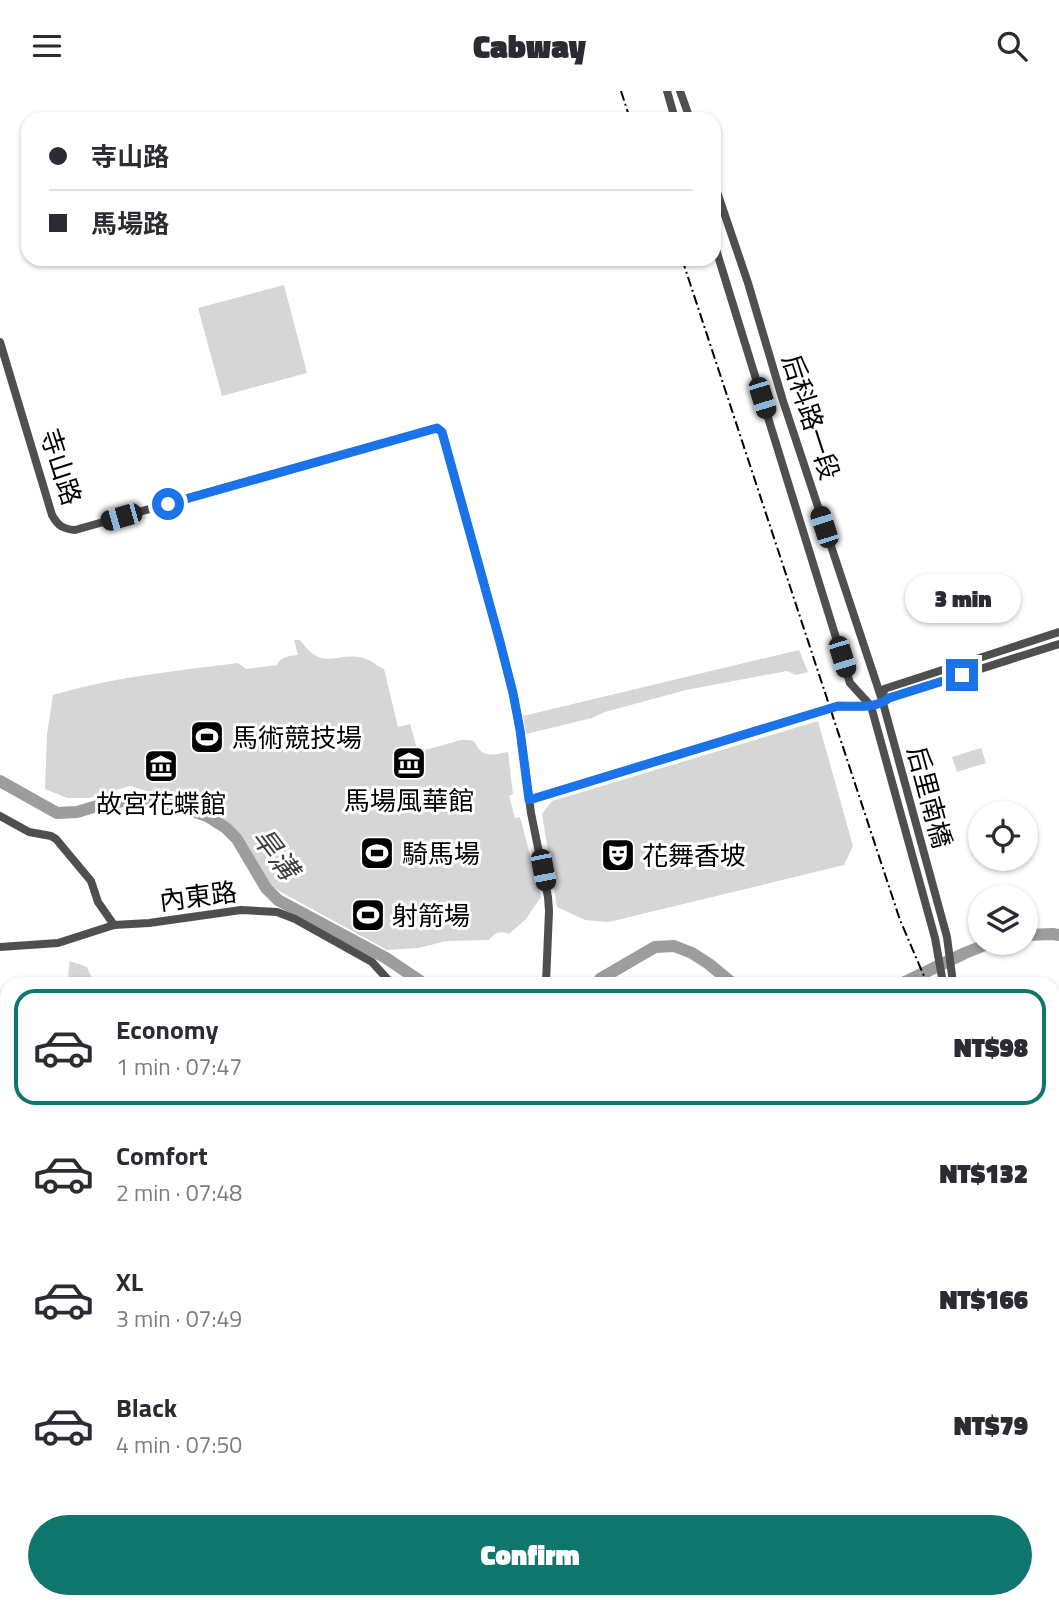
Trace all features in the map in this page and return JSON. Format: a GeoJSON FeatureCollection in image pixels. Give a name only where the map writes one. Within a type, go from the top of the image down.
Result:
{"type":"FeatureCollection","features":[{"type":"Feature","properties":{"kind":"street"},"geometry":{"type":"LineString","coordinates":[[667,91],[674,112]]}},
{"type":"Feature","properties":{"kind":"street"},"geometry":{"type":"LineString","coordinates":[[680,91],[688,112]]}},
{"type":"Feature","properties":{"kind":"street","name":"后科路一段"},"geometry":{"type":"LineString","coordinates":[[721,204],[883,703]]}},
{"type":"Feature","properties":{"kind":"street","name":"后科路一段"},"geometry":{"type":"LineString","coordinates":[[721,266],[850,683],[871,706]]}},
{"type":"Feature","properties":{"kind":"street","name":"寺山路"},"geometry":{"type":"LineString","coordinates":[[0,342],[52,515],[63,529],[75,530],[437,428],[442,432],[513,693],[529,800],[550,911],[546,977]]}},
{"type":"Feature","properties":{"kind":"street"},"geometry":{"type":"LineString","coordinates":[[883,703],[884,689],[1059,632]]}},
{"type":"Feature","properties":{"kind":"street"},"geometry":{"type":"LineString","coordinates":[[529,800],[838,706],[871,706],[883,703],[889,698],[1059,644]]}},
{"type":"Feature","properties":{"kind":"street","name":"后里南橋"},"geometry":{"type":"LineString","coordinates":[[883,703],[947,937],[952,977]]}},
{"type":"Feature","properties":{"kind":"street","name":"后里南橋"},"geometry":{"type":"LineString","coordinates":[[871,706],[935,938],[942,977]]}},
{"type":"Feature","properties":{"kind":"street"},"geometry":{"type":"LineString","coordinates":[[0,816],[29,832],[56,839],[91,881],[98,902],[114,925]]}},
{"type":"Feature","properties":{"kind":"street","name":"內東路"},"geometry":{"type":"LineString","coordinates":[[0,947],[58,943],[114,925],[149,923],[241,910],[277,912],[295,919],[372,962],[386,977]]}},
{"type":"Feature","properties":{"kind":"shaded area"},"geometry":{"type":"Polygon","coordinates":[[[284,285],[307,373],[222,396],[198,308],[284,285]]]}},
{"type":"Feature","properties":{"kind":"shaded area"},"geometry":{"type":"Polygon","coordinates":[[[294,640],[300,640],[316,656],[330,659],[364,658],[384,669],[398,727],[410,724],[418,752],[467,740],[473,741],[479,749],[488,754],[508,752],[513,794],[509,796],[515,818],[520,817],[541,897],[526,919],[509,934],[498,933],[489,940],[447,941],[418,948],[387,950],[279,891],[270,884],[242,835],[230,825],[195,806],[130,786],[89,798],[67,798],[45,789],[47,734],[53,695],[122,679],[168,672],[238,663],[246,669],[277,665],[283,658],[298,655],[294,640]]]}},
{"type":"Feature","properties":{"kind":"shaded area"},"geometry":{"type":"Polygon","coordinates":[[[799,650],[808,672],[796,675],[787,671],[686,690],[526,734],[523,716],[799,650]]]}},
{"type":"Feature","properties":{"kind":"shaded area"},"geometry":{"type":"Polygon","coordinates":[[[818,721],[853,846],[844,865],[609,922],[585,920],[557,907],[542,814],[552,801],[818,721]]]}},
{"type":"Feature","properties":{"kind":"shaded area"},"geometry":{"type":"Polygon","coordinates":[[[981,748],[986,763],[957,772],[952,757],[981,748]]]}},
{"type":"Feature","properties":{"kind":"shaded area"},"geometry":{"type":"Polygon","coordinates":[[[70,961],[87,967],[91,977],[69,977],[70,961]]]}},
{"type":"Feature","properties":{"kind":"waterway","name":"旱溝"},"geometry":{"type":"LineString","coordinates":[[0,781],[57,813],[77,812],[133,799],[152,800],[207,816],[237,839],[266,888],[278,900],[386,958],[414,977]]}},
{"type":"Feature","properties":{"kind":"waterway","name":"旱溝"},"geometry":{"type":"LineString","coordinates":[[1038,935],[1059,935]]}},
{"type":"Feature","properties":{"kind":"waterway","name":"旱溝"},"geometry":{"type":"LineString","coordinates":[[603,977],[655,947],[674,946],[692,953],[725,977]]}},
{"type":"Feature","properties":{"kind":"waterway","name":"旱溝"},"geometry":{"type":"LineString","coordinates":[[915,977],[968,952]]}},
{"type":"Feature","properties":{"kind":"railway"},"geometry":{"type":"LineString","coordinates":[[621,91],[628,112]]}},
{"type":"Feature","properties":{"kind":"railway"},"geometry":{"type":"LineString","coordinates":[[684,266],[900,920],[924,977]]}},
{"type":"Feature","properties":{"kind":"place","name":"馬術競技場"},"geometry":{"type":"Point","coordinates":[207,737]}},
{"type":"Feature","properties":{"kind":"place","name":"馬場風華館"},"geometry":{"type":"Point","coordinates":[409,763]}},
{"type":"Feature","properties":{"kind":"place","name":"故宮花蝶館"},"geometry":{"type":"Point","coordinates":[161,766]}},
{"type":"Feature","properties":{"kind":"place","name":"騎馬場"},"geometry":{"type":"Point","coordinates":[377,853]}},
{"type":"Feature","properties":{"kind":"place","name":"花舞香坡"},"geometry":{"type":"Point","coordinates":[618,855]}},
{"type":"Feature","properties":{"kind":"place","name":"射箭場"},"geometry":{"type":"Point","coordinates":[368,915]}},
{"type":"Feature","properties":{"kind":"route"},"geometry":{"type":"LineString","coordinates":[[168,504],[437,428],[442,432],[513,693],[529,800],[838,706],[871,706],[883,703],[889,698],[962,675]]}}]}
